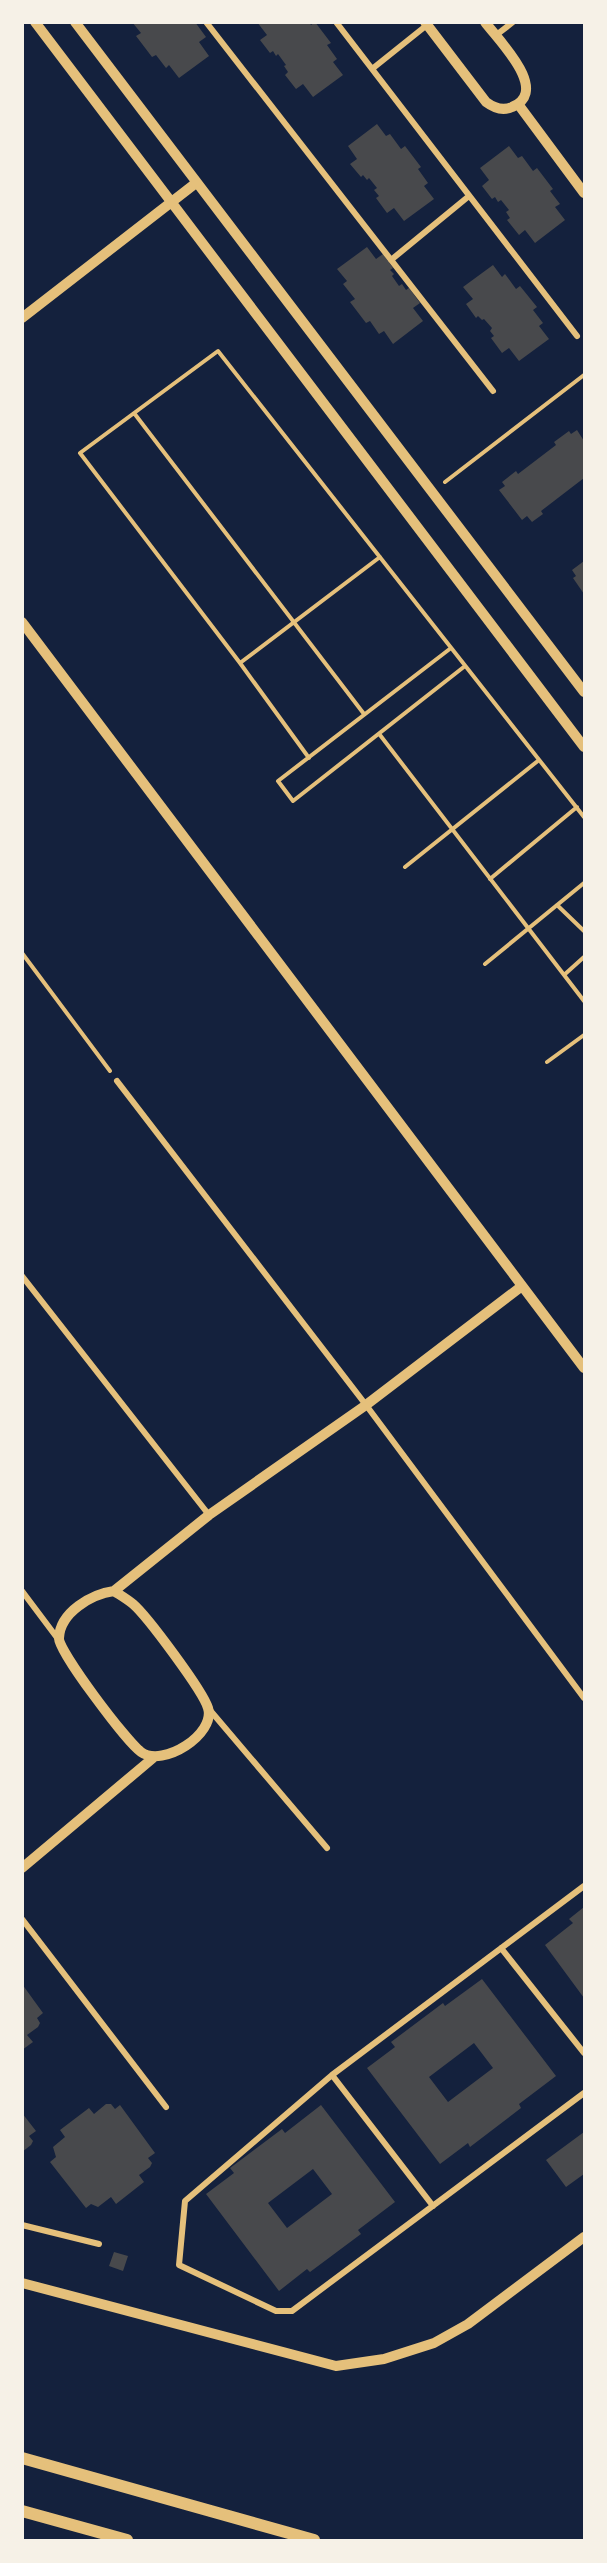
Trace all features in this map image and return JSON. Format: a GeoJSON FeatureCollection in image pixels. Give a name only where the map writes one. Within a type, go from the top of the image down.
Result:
{"type":"FeatureCollection","features":[{"type":"Feature","properties":{"kind":"main road"},"geometry":{"type":"LineString","coordinates":[[22,2458],[314,2541]]}},
{"type":"Feature","properties":{"kind":"main road"},"geometry":{"type":"LineString","coordinates":[[22,2511],[127,2541]]}},
{"type":"Feature","properties":{"kind":"street"},"geometry":{"type":"LineString","coordinates":[[35,22],[585,747]]}},
{"type":"Feature","properties":{"kind":"street"},"geometry":{"type":"LineString","coordinates":[[75,22],[585,692]]}},
{"type":"Feature","properties":{"kind":"street"},"geometry":{"type":"LineString","coordinates":[[206,22],[493,391]]}},
{"type":"Feature","properties":{"kind":"street"},"geometry":{"type":"LineString","coordinates":[[336,22],[577,336]]}},
{"type":"Feature","properties":{"kind":"street"},"geometry":{"type":"LineString","coordinates":[[372,69],[426,24],[486,102],[500,109],[507,109],[518,104],[525,95],[526,79],[484,22]]}},
{"type":"Feature","properties":{"kind":"street"},"geometry":{"type":"LineString","coordinates":[[495,36],[513,22]]}},
{"type":"Feature","properties":{"kind":"street"},"geometry":{"type":"LineString","coordinates":[[518,104],[585,193]]}},
{"type":"Feature","properties":{"kind":"street"},"geometry":{"type":"LineString","coordinates":[[22,318],[196,183]]}},
{"type":"Feature","properties":{"kind":"street"},"geometry":{"type":"LineString","coordinates":[[391,260],[470,196]]}},
{"type":"Feature","properties":{"kind":"street"},"geometry":{"type":"LineString","coordinates":[[22,622],[585,1368]]}},
{"type":"Feature","properties":{"kind":"street"},"geometry":{"type":"LineString","coordinates":[[117,1081],[366,1405],[585,1698]]}},
{"type":"Feature","properties":{"kind":"street"},"geometry":{"type":"LineString","coordinates":[[22,1276],[209,1515]]}},
{"type":"Feature","properties":{"kind":"street"},"geometry":{"type":"LineString","coordinates":[[58,1639],[63,1624],[77,1607],[99,1593],[114,1591],[209,1515],[366,1405],[522,1286]]}},
{"type":"Feature","properties":{"kind":"street"},"geometry":{"type":"LineString","coordinates":[[22,1591],[58,1639],[66,1656],[128,1740],[141,1753],[153,1758]]}},
{"type":"Feature","properties":{"kind":"street"},"geometry":{"type":"LineString","coordinates":[[114,1591],[134,1605],[194,1682],[209,1708],[327,1848]]}},
{"type":"Feature","properties":{"kind":"street"},"geometry":{"type":"LineString","coordinates":[[22,1868],[153,1758],[172,1754],[197,1738],[208,1720],[209,1708]]}},
{"type":"Feature","properties":{"kind":"street"},"geometry":{"type":"LineString","coordinates":[[585,1886],[332,2075],[185,2201],[179,2265],[276,2311],[292,2311],[585,2093]]}},
{"type":"Feature","properties":{"kind":"street"},"geometry":{"type":"LineString","coordinates":[[22,1919],[166,2107]]}},
{"type":"Feature","properties":{"kind":"street"},"geometry":{"type":"LineString","coordinates":[[501,1948],[585,2053]]}},
{"type":"Feature","properties":{"kind":"street"},"geometry":{"type":"LineString","coordinates":[[332,2075],[433,2206]]}},
{"type":"Feature","properties":{"kind":"street"},"geometry":{"type":"LineString","coordinates":[[22,2225],[99,2244]]}},
{"type":"Feature","properties":{"kind":"street"},"geometry":{"type":"LineString","coordinates":[[22,2283],[336,2366],[384,2359],[434,2343],[468,2324],[585,2237]]}},
{"type":"Feature","properties":{"kind":"path"},"geometry":{"type":"LineString","coordinates":[[309,758],[240,663],[80,453],[218,351],[585,817]]}},
{"type":"Feature","properties":{"kind":"path"},"geometry":{"type":"LineString","coordinates":[[432,492],[585,375]]}},
{"type":"Feature","properties":{"kind":"path"},"geometry":{"type":"LineString","coordinates":[[134,413],[364,714]]}},
{"type":"Feature","properties":{"kind":"path"},"geometry":{"type":"LineString","coordinates":[[240,663],[380,557]]}},
{"type":"Feature","properties":{"kind":"path"},"geometry":{"type":"LineString","coordinates":[[451,648],[278,781],[293,801],[465,666]]}},
{"type":"Feature","properties":{"kind":"path"},"geometry":{"type":"LineString","coordinates":[[380,735],[585,1002]]}},
{"type":"Feature","properties":{"kind":"path"},"geometry":{"type":"LineString","coordinates":[[405,867],[539,760]]}},
{"type":"Feature","properties":{"kind":"path"},"geometry":{"type":"LineString","coordinates":[[490,879],[577,807]]}},
{"type":"Feature","properties":{"kind":"path"},"geometry":{"type":"LineString","coordinates":[[485,964],[585,883]]}},
{"type":"Feature","properties":{"kind":"path"},"geometry":{"type":"LineString","coordinates":[[557,905],[585,931]]}},
{"type":"Feature","properties":{"kind":"path"},"geometry":{"type":"LineString","coordinates":[[22,953],[117,1081]]}},
{"type":"Feature","properties":{"kind":"path"},"geometry":{"type":"LineString","coordinates":[[564,975],[585,957]]}},
{"type":"Feature","properties":{"kind":"path"},"geometry":{"type":"LineString","coordinates":[[547,1062],[585,1035]]}},
{"type":"Feature","properties":{"kind":"building"},"geometry":{"type":"Polygon","coordinates":[[[132,22],[190,22],[192,24],[195,22],[206,37],[199,42],[209,56],[179,78],[169,65],[166,68],[156,55],[152,57],[136,36],[141,33],[132,22]]]}},
{"type":"Feature","properties":{"kind":"building"},"geometry":{"type":"Polygon","coordinates":[[[257,22],[309,22],[311,25],[315,22],[331,43],[327,45],[337,59],[333,62],[343,75],[313,97],[303,84],[296,89],[285,75],[288,72],[284,66],[286,65],[278,54],[276,56],[273,51],[270,53],[260,40],[267,35],[257,22]]]}},
{"type":"Feature","properties":{"kind":"building"},"geometry":{"type":"Polygon","coordinates":[[[377,124],[386,136],[390,134],[401,149],[405,146],[421,167],[418,169],[428,183],[424,186],[434,199],[404,221],[394,208],[387,213],[376,198],[379,196],[374,190],[377,188],[369,178],[367,180],[363,175],[361,177],[350,164],[357,159],[348,146],[377,124]]]}},
{"type":"Feature","properties":{"kind":"building"},"geometry":{"type":"Polygon","coordinates":[[[509,146],[518,158],[522,156],[533,171],[537,168],[553,189],[550,191],[560,204],[555,207],[565,220],[535,243],[525,230],[519,235],[507,220],[510,218],[506,212],[509,210],[501,200],[498,202],[495,197],[492,199],[482,186],[489,180],[480,168],[509,146]]]}},
{"type":"Feature","properties":{"kind":"building"},"geometry":{"type":"Polygon","coordinates":[[[367,247],[376,259],[383,254],[393,268],[390,270],[394,274],[392,276],[399,286],[402,284],[406,290],[409,288],[420,303],[413,308],[423,321],[393,344],[384,331],[379,334],[370,321],[366,323],[350,302],[355,299],[343,284],[347,281],[337,269],[367,247]]]}},
{"type":"Feature","properties":{"kind":"building"},"geometry":{"type":"Polygon","coordinates":[[[493,265],[502,277],[505,274],[516,289],[520,286],[537,307],[533,310],[543,323],[539,326],[549,339],[519,361],[509,348],[502,353],[491,338],[494,336],[490,331],[492,328],[484,319],[478,316],[476,318],[466,304],[473,299],[463,287],[493,265]]]}},
{"type":"Feature","properties":{"kind":"building"},"geometry":{"type":"Polygon","coordinates":[[[577,430],[584,441],[584,478],[541,511],[543,514],[532,522],[527,516],[522,520],[499,490],[505,486],[502,482],[516,471],[518,474],[556,445],[554,442],[569,431],[571,434],[577,430]]]}},
{"type":"Feature","properties":{"kind":"building"},"geometry":{"type":"Polygon","coordinates":[[[584,561],[584,594],[573,578],[576,576],[572,570],[584,561]]]}},
{"type":"Feature","properties":{"kind":"building"},"geometry":{"type":"Polygon","coordinates":[[[584,1907],[584,1998],[545,1945],[573,1923],[569,1919],[584,1907]]]}},
{"type":"Feature","properties":{"kind":"building"},"geometry":{"type":"Polygon","coordinates":[[[482,1979],[556,2076],[519,2104],[521,2108],[470,2147],[468,2143],[440,2164],[367,2068],[395,2047],[391,2042],[443,2003],[445,2006],[482,1979]],[[474,2043],[429,2077],[448,2102],[493,2068],[474,2043]]]}},
{"type":"Feature","properties":{"kind":"building"},"geometry":{"type":"Polygon","coordinates":[[[22,1984],[43,2013],[37,2018],[40,2023],[38,2027],[27,2035],[33,2042],[22,2050],[22,1984]]]}},
{"type":"Feature","properties":{"kind":"building"},"geometry":{"type":"Polygon","coordinates":[[[106,2104],[111,2104],[115,2109],[120,2105],[155,2153],[148,2158],[152,2163],[150,2167],[139,2175],[144,2182],[116,2204],[111,2197],[98,2207],[91,2204],[86,2208],[50,2162],[56,2157],[53,2147],[65,2137],[60,2130],[89,2108],[94,2114],[106,2104]]]}},
{"type":"Feature","properties":{"kind":"building"},"geometry":{"type":"Polygon","coordinates":[[[321,2105],[395,2202],[358,2230],[361,2234],[310,2272],[307,2269],[279,2291],[206,2194],[234,2173],[230,2168],[282,2129],[285,2133],[321,2105]],[[313,2169],[268,2203],[287,2228],[332,2194],[313,2169]]]}},
{"type":"Feature","properties":{"kind":"building"},"geometry":{"type":"Polygon","coordinates":[[[22,2113],[36,2131],[29,2136],[33,2141],[31,2145],[22,2152],[22,2113]]]}},
{"type":"Feature","properties":{"kind":"building"},"geometry":{"type":"Polygon","coordinates":[[[584,2132],[584,2174],[566,2187],[546,2160],[584,2132]]]}},
{"type":"Feature","properties":{"kind":"building"},"geometry":{"type":"Polygon","coordinates":[[[114,2252],[128,2256],[123,2271],[109,2266],[114,2252]]]}}]}
